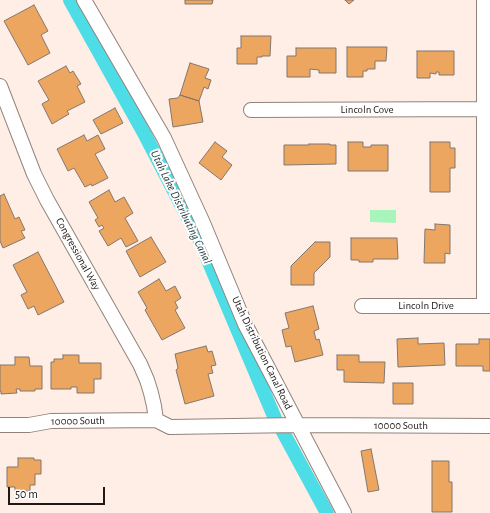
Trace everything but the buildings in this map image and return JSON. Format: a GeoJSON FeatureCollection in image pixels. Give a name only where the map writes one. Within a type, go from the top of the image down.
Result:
{"type":"FeatureCollection","features":[{"type":"Feature","properties":{"kind":"street","name":"Utah Distribution Canal Road"},"geometry":{"type":"LineString","coordinates":[[84,0],[164,138],[203,223],[245,324],[305,425],[344,513]]}},
{"type":"Feature","properties":{"kind":"street"},"geometry":{"type":"LineString","coordinates":[[484,0],[483,109],[487,306]]}},
{"type":"Feature","properties":{"kind":"street","name":"Congressional Way"},"geometry":{"type":"LineString","coordinates":[[0,86],[47,200],[140,364],[151,393],[156,420]]}},
{"type":"Feature","properties":{"kind":"street","name":"Lincoln Cove"},"geometry":{"type":"LineString","coordinates":[[251,110],[483,109]]}},
{"type":"Feature","properties":{"kind":"street","name":"Lincoln Drive"},"geometry":{"type":"LineString","coordinates":[[362,306],[487,306]]}},
{"type":"Feature","properties":{"kind":"street","name":"10000 South"},"geometry":{"type":"LineString","coordinates":[[0,425],[29,425],[51,421],[156,420],[170,427],[305,425],[490,426]]}},
{"type":"Feature","properties":{"kind":"green space"},"geometry":{"type":"Polygon","coordinates":[[[370,210],[396,210],[396,223],[370,222],[370,210]]]}},
{"type":"Feature","properties":{"kind":"waterway","name":"Utah Lake Distributing Canal"},"geometry":{"type":"LineString","coordinates":[[70,0],[144,133],[200,241],[276,421]]}},
{"type":"Feature","properties":{"kind":"waterway","name":"Utah Lake Distributing Canal"},"geometry":{"type":"LineString","coordinates":[[283,432],[327,513]]}}]}
